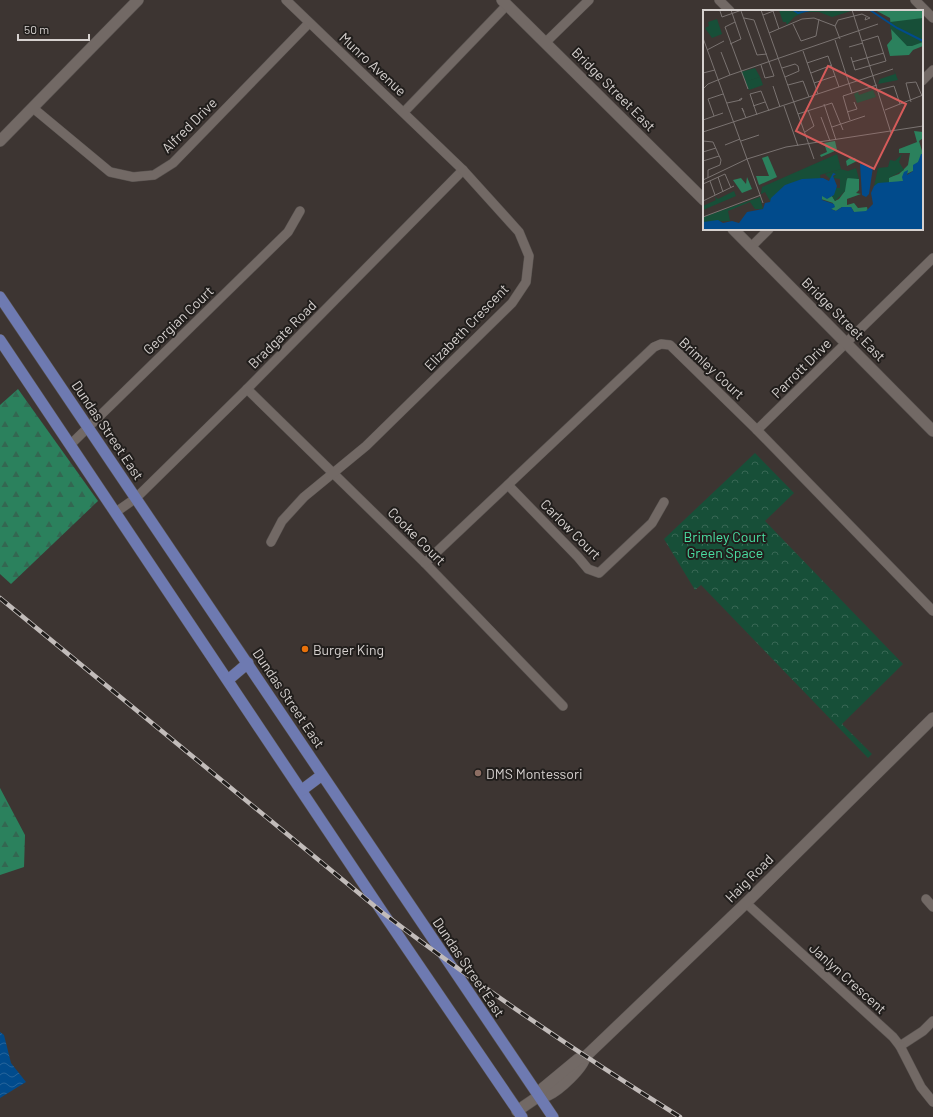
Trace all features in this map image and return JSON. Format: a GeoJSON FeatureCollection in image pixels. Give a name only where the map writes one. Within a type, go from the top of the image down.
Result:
{"type":"FeatureCollection","features":[{"type":"Feature","properties":{"kind":"main road","name":"Dundas Street East"},"geometry":{"type":"LineString","coordinates":[[0,297],[553,1117]]}},
{"type":"Feature","properties":{"kind":"main road"},"geometry":{"type":"LineString","coordinates":[[0,340],[520,1114]]}},
{"type":"Feature","properties":{"kind":"main road"},"geometry":{"type":"LineString","coordinates":[[228,680],[248,663]]}},
{"type":"Feature","properties":{"kind":"main road"},"geometry":{"type":"LineString","coordinates":[[302,790],[322,775]]}},
{"type":"Feature","properties":{"kind":"street"},"geometry":{"type":"LineString","coordinates":[[0,141],[138,0]]}},
{"type":"Feature","properties":{"kind":"street","name":"Munro Avenue"},"geometry":{"type":"LineString","coordinates":[[286,0],[404,112],[505,3]]}},
{"type":"Feature","properties":{"kind":"street"},"geometry":{"type":"LineString","coordinates":[[546,42],[589,0]]}},
{"type":"Feature","properties":{"kind":"street"},"geometry":{"type":"LineString","coordinates":[[719,0],[729,10]]}},
{"type":"Feature","properties":{"kind":"street"},"geometry":{"type":"LineString","coordinates":[[915,0],[933,18]]}},
{"type":"Feature","properties":{"kind":"street","name":"Bridge Street East"},"geometry":{"type":"LineString","coordinates":[[505,3],[703,199]]}},
{"type":"Feature","properties":{"kind":"street","name":"Alfred Drive"},"geometry":{"type":"LineString","coordinates":[[33,108],[110,172],[133,178],[154,174],[173,163],[309,23]]}},
{"type":"Feature","properties":{"kind":"street"},"geometry":{"type":"LineString","coordinates":[[923,80],[933,70]]}},
{"type":"Feature","properties":{"kind":"street","name":"Elizabeth Crescent"},"geometry":{"type":"LineString","coordinates":[[271,542],[288,513],[333,472],[366,446],[491,325],[512,303],[526,282],[529,256],[519,232],[463,170],[404,112]]}},
{"type":"Feature","properties":{"kind":"street","name":"Bradgate Road"},"geometry":{"type":"LineString","coordinates":[[116,512],[136,498],[247,389],[463,170]]}},
{"type":"Feature","properties":{"kind":"street","name":"Georgian Court"},"geometry":{"type":"LineString","coordinates":[[70,445],[288,232],[300,211]]}},
{"type":"Feature","properties":{"kind":"street","name":"Bridge Street East"},"geometry":{"type":"LineString","coordinates":[[734,230],[933,431]]}},
{"type":"Feature","properties":{"kind":"street"},"geometry":{"type":"LineString","coordinates":[[751,247],[768,230]]}},
{"type":"Feature","properties":{"kind":"street","name":"Parrott Drive"},"geometry":{"type":"LineString","coordinates":[[757,430],[933,258]]}},
{"type":"Feature","properties":{"kind":"street","name":"Brimley Court"},"geometry":{"type":"LineString","coordinates":[[425,563],[654,347],[661,344],[670,345],[757,430],[933,611]]}},
{"type":"Feature","properties":{"kind":"street","name":"Cooke Court"},"geometry":{"type":"LineString","coordinates":[[247,389],[425,563],[563,706]]}},
{"type":"Feature","properties":{"kind":"street","name":"Carlow Court"},"geometry":{"type":"LineString","coordinates":[[508,485],[588,569],[599,573],[652,523],[664,502]]}},
{"type":"Feature","properties":{"kind":"street","name":"Haig Road"},"geometry":{"type":"LineString","coordinates":[[520,1114],[539,1096],[543,1088],[578,1059],[585,1057],[746,903],[933,719]]}},
{"type":"Feature","properties":{"kind":"street"},"geometry":{"type":"LineString","coordinates":[[926,899],[933,907]]}},
{"type":"Feature","properties":{"kind":"street","name":"Janlyn Crescent"},"geometry":{"type":"LineString","coordinates":[[746,903],[893,1037],[900,1046],[921,1087],[933,1102]]}},
{"type":"Feature","properties":{"kind":"street"},"geometry":{"type":"LineString","coordinates":[[900,1046],[923,1031],[933,1021]]}},
{"type":"Feature","properties":{"kind":"green space"},"geometry":{"type":"Polygon","coordinates":[[[18,389],[98,501],[11,584],[0,574],[0,405],[18,389]]]}},
{"type":"Feature","properties":{"kind":"green space","name":"Brimley Court Green Space"},"geometry":{"type":"Polygon","coordinates":[[[755,453],[794,493],[765,521],[903,664],[842,724],[872,754],[868,758],[701,585],[695,590],[664,539],[755,453]]]}},
{"type":"Feature","properties":{"kind":"green space"},"geometry":{"type":"Polygon","coordinates":[[[0,788],[25,835],[24,867],[0,875],[0,788]]]}},
{"type":"Feature","properties":{"kind":"water"},"geometry":{"type":"Polygon","coordinates":[[[0,1032],[4,1035],[11,1063],[26,1082],[0,1098],[0,1032]]]}},
{"type":"Feature","properties":{"kind":"railway"},"geometry":{"type":"LineString","coordinates":[[0,598],[383,913],[456,967],[529,1018],[680,1117]]}},
{"type":"Feature","properties":{"kind":"place","name":"Burger King"},"geometry":{"type":"Point","coordinates":[305,649]}},
{"type":"Feature","properties":{"kind":"place","name":"DMS Montessori"},"geometry":{"type":"Point","coordinates":[478,773]}}]}
